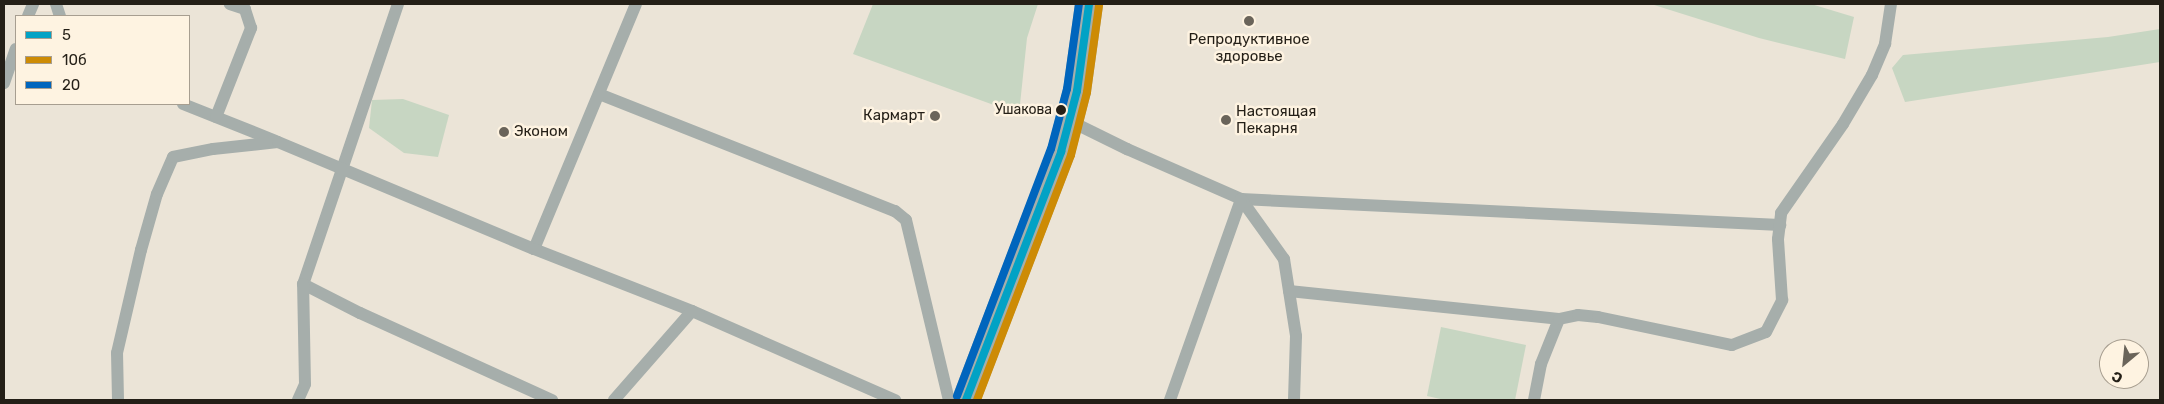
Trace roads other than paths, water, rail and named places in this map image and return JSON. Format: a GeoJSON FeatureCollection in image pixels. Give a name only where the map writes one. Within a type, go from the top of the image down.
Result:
{"type":"FeatureCollection","features":[{"type":"Feature","properties":{"kind":"street"},"geometry":{"type":"LineString","coordinates":[[966,400],[1021,261],[1061,152],[1077,91],[1089,4]]}},
{"type":"Feature","properties":{"kind":"lane"},"geometry":{"type":"LineString","coordinates":[[216,117],[250,28],[245,9],[230,4]]}},
{"type":"Feature","properties":{"kind":"lane"},"geometry":{"type":"LineString","coordinates":[[298,400],[305,384],[303,284],[398,4]]}},
{"type":"Feature","properties":{"kind":"lane"},"geometry":{"type":"LineString","coordinates":[[534,249],[636,4]]}},
{"type":"Feature","properties":{"kind":"lane"},"geometry":{"type":"LineString","coordinates":[[1289,291],[1560,318],[1578,316],[1598,317],[1732,346],[1766,332],[1782,300],[1778,239],[1781,213],[1844,124],[1872,75],[1885,44],[1891,4]]}},
{"type":"Feature","properties":{"kind":"lane"},"geometry":{"type":"LineString","coordinates":[[4,83],[15,52]]}},
{"type":"Feature","properties":{"kind":"lane"},"geometry":{"type":"LineString","coordinates":[[599,94],[895,211],[906,220],[949,400]]}},
{"type":"Feature","properties":{"kind":"lane"},"geometry":{"type":"LineString","coordinates":[[186,105],[342,168],[534,249],[692,311],[895,400]]}},
{"type":"Feature","properties":{"kind":"lane"},"geometry":{"type":"LineString","coordinates":[[1070,121],[1126,149],[1242,199],[1780,225]]}},
{"type":"Feature","properties":{"kind":"lane"},"geometry":{"type":"LineString","coordinates":[[118,400],[117,353],[141,250],[157,194],[173,157],[278,142]]}},
{"type":"Feature","properties":{"kind":"lane"},"geometry":{"type":"LineString","coordinates":[[1242,199],[1284,259],[1296,336],[1294,400]]}},
{"type":"Feature","properties":{"kind":"lane"},"geometry":{"type":"LineString","coordinates":[[1170,400],[1242,199]]}},
{"type":"Feature","properties":{"kind":"lane"},"geometry":{"type":"LineString","coordinates":[[303,284],[360,313],[552,400]]}},
{"type":"Feature","properties":{"kind":"lane"},"geometry":{"type":"LineString","coordinates":[[617,400],[692,311]]}},
{"type":"Feature","properties":{"kind":"lane"},"geometry":{"type":"LineString","coordinates":[[1534,400],[1541,364],[1560,318]]}},
{"type":"Feature","properties":{"kind":"place","name":"Репродуктивное здоровье"},"geometry":{"type":"Point","coordinates":[1249,21]}},
{"type":"Feature","properties":{"kind":"place","name":"Ушакова"},"geometry":{"type":"Point","coordinates":[1061,110]}},
{"type":"Feature","properties":{"kind":"place","name":"Кармарт"},"geometry":{"type":"Point","coordinates":[935,116]}},
{"type":"Feature","properties":{"kind":"place","name":"Настоящая Пекарня"},"geometry":{"type":"Point","coordinates":[1226,120]}},
{"type":"Feature","properties":{"kind":"place","name":"Эконом"},"geometry":{"type":"Point","coordinates":[504,132]}}]}
